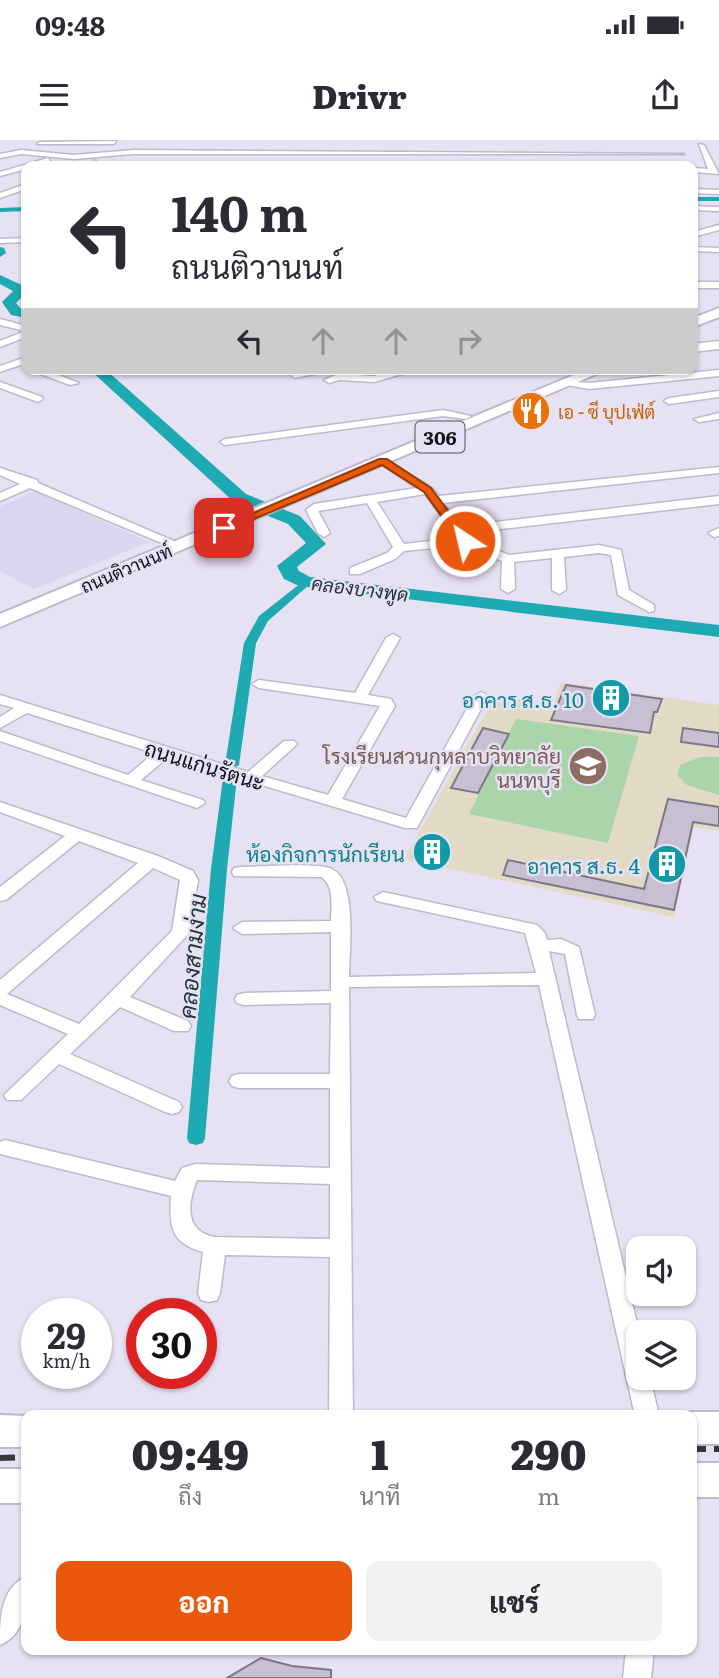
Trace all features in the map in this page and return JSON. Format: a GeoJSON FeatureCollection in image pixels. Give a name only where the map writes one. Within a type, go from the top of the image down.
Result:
{"type":"FeatureCollection","features":[{"type":"Feature","properties":{"kind":"main road"},"geometry":{"type":"LineString","coordinates":[[698,321],[719,312]]}},
{"type":"Feature","properties":{"kind":"main road"},"geometry":{"type":"LineString","coordinates":[[698,328],[719,320]]}},
{"type":"Feature","properties":{"kind":"main road","name":"ถนนติวานนท์"},"geometry":{"type":"LineString","coordinates":[[0,621],[565,375]]}},
{"type":"Feature","properties":{"kind":"main road","name":"ถนนติวานนท์"},"geometry":{"type":"LineString","coordinates":[[0,608],[168,541],[383,461],[587,375]]}},
{"type":"Feature","properties":{"kind":"main road"},"geometry":{"type":"LineString","coordinates":[[697,1428],[719,1428]]}},
{"type":"Feature","properties":{"kind":"main road"},"geometry":{"type":"LineString","coordinates":[[0,1431],[21,1431]]}},
{"type":"Feature","properties":{"kind":"main road"},"geometry":{"type":"LineString","coordinates":[[697,1480],[719,1480]]}},
{"type":"Feature","properties":{"kind":"main road"},"geometry":{"type":"LineString","coordinates":[[0,1486],[21,1486]]}},
{"type":"Feature","properties":{"kind":"street"},"geometry":{"type":"LineString","coordinates":[[383,141],[390,161]]}},
{"type":"Feature","properties":{"kind":"street"},"geometry":{"type":"LineString","coordinates":[[17,144],[123,142]]}},
{"type":"Feature","properties":{"kind":"street"},"geometry":{"type":"LineString","coordinates":[[133,161],[135,142]]}},
{"type":"Feature","properties":{"kind":"street"},"geometry":{"type":"LineString","coordinates":[[268,161],[269,142]]}},
{"type":"Feature","properties":{"kind":"street"},"geometry":{"type":"LineString","coordinates":[[564,143],[570,152]]}},
{"type":"Feature","properties":{"kind":"street"},"geometry":{"type":"LineString","coordinates":[[614,144],[619,153]]}},
{"type":"Feature","properties":{"kind":"street"},"geometry":{"type":"LineString","coordinates":[[657,145],[663,154]]}},
{"type":"Feature","properties":{"kind":"street"},"geometry":{"type":"LineString","coordinates":[[704,145],[705,158],[716,172]]}},
{"type":"Feature","properties":{"kind":"street"},"geometry":{"type":"LineString","coordinates":[[0,156],[20,152],[88,160]]}},
{"type":"Feature","properties":{"kind":"street"},"geometry":{"type":"LineString","coordinates":[[22,157],[88,160],[133,152],[681,154]]}},
{"type":"Feature","properties":{"kind":"street"},"geometry":{"type":"LineString","coordinates":[[0,163],[31,154]]}},
{"type":"Feature","properties":{"kind":"street"},"geometry":{"type":"LineString","coordinates":[[705,158],[719,158]]}},
{"type":"Feature","properties":{"kind":"street"},"geometry":{"type":"LineString","coordinates":[[0,174],[21,168]]}},
{"type":"Feature","properties":{"kind":"street"},"geometry":{"type":"LineString","coordinates":[[698,170],[716,172]]}},
{"type":"Feature","properties":{"kind":"street"},"geometry":{"type":"LineString","coordinates":[[698,191],[719,191]]}},
{"type":"Feature","properties":{"kind":"street"},"geometry":{"type":"LineString","coordinates":[[698,208],[719,209]]}},
{"type":"Feature","properties":{"kind":"street"},"geometry":{"type":"LineString","coordinates":[[698,234],[719,228]]}},
{"type":"Feature","properties":{"kind":"street"},"geometry":{"type":"LineString","coordinates":[[0,241],[21,240]]}},
{"type":"Feature","properties":{"kind":"street"},"geometry":{"type":"LineString","coordinates":[[698,249],[719,250]]}},
{"type":"Feature","properties":{"kind":"street"},"geometry":{"type":"LineString","coordinates":[[698,285],[719,285]]}},
{"type":"Feature","properties":{"kind":"street"},"geometry":{"type":"LineString","coordinates":[[0,322],[21,328]]}},
{"type":"Feature","properties":{"kind":"street"},"geometry":{"type":"LineString","coordinates":[[0,344],[21,336]]}},
{"type":"Feature","properties":{"kind":"street"},"geometry":{"type":"LineString","coordinates":[[698,347],[719,345]]}},
{"type":"Feature","properties":{"kind":"street"},"geometry":{"type":"LineString","coordinates":[[0,359],[21,364]]}},
{"type":"Feature","properties":{"kind":"street"},"geometry":{"type":"LineString","coordinates":[[0,369],[21,364]]}},
{"type":"Feature","properties":{"kind":"street"},"geometry":{"type":"LineString","coordinates":[[567,384],[589,386],[719,373]]}},
{"type":"Feature","properties":{"kind":"street"},"geometry":{"type":"LineString","coordinates":[[48,375],[74,383]]}},
{"type":"Feature","properties":{"kind":"street"},"geometry":{"type":"LineString","coordinates":[[345,375],[374,379],[390,375]]}},
{"type":"Feature","properties":{"kind":"street"},"geometry":{"type":"LineString","coordinates":[[0,385],[38,398]]}},
{"type":"Feature","properties":{"kind":"street"},"geometry":{"type":"LineString","coordinates":[[669,401],[719,394]]}},
{"type":"Feature","properties":{"kind":"street"},"geometry":{"type":"LineString","coordinates":[[225,442],[443,414],[466,416]]}},
{"type":"Feature","properties":{"kind":"street"},"geometry":{"type":"LineString","coordinates":[[699,419],[719,416]]}},
{"type":"Feature","properties":{"kind":"street"},"geometry":{"type":"LineString","coordinates":[[383,461],[432,495],[462,535],[508,559],[599,549],[617,553],[623,592],[649,608]]}},
{"type":"Feature","properties":{"kind":"street"},"geometry":{"type":"LineString","coordinates":[[355,571],[391,555],[400,548],[705,489],[719,470]]}},
{"type":"Feature","properties":{"kind":"street"},"geometry":{"type":"LineString","coordinates":[[0,471],[33,482],[168,541]]}},
{"type":"Feature","properties":{"kind":"street"},"geometry":{"type":"LineString","coordinates":[[0,499],[33,482]]}},
{"type":"Feature","properties":{"kind":"street"},"geometry":{"type":"LineString","coordinates":[[324,533],[312,510],[314,508],[370,499],[432,495],[705,489]]}},
{"type":"Feature","properties":{"kind":"street"},"geometry":{"type":"LineString","coordinates":[[370,499],[400,548]]}},
{"type":"Feature","properties":{"kind":"street"},"geometry":{"type":"LineString","coordinates":[[558,554],[559,590]]}},
{"type":"Feature","properties":{"kind":"street"},"geometry":{"type":"LineString","coordinates":[[508,559],[508,589]]}},
{"type":"Feature","properties":{"kind":"street"},"geometry":{"type":"LineString","coordinates":[[360,697],[393,638]]}},
{"type":"Feature","properties":{"kind":"street"},"geometry":{"type":"LineString","coordinates":[[259,684],[382,700],[388,706],[332,802]]}},
{"type":"Feature","properties":{"kind":"street","name":"ถนนแก่นรัตนะ"},"geometry":{"type":"LineString","coordinates":[[0,699],[165,752],[411,825],[481,696]]}},
{"type":"Feature","properties":{"kind":"street"},"geometry":{"type":"LineString","coordinates":[[0,724],[26,707]]}},
{"type":"Feature","properties":{"kind":"street"},"geometry":{"type":"LineString","coordinates":[[0,736],[197,803]]}},
{"type":"Feature","properties":{"kind":"street"},"geometry":{"type":"LineString","coordinates":[[251,778],[289,744]]}},
{"type":"Feature","properties":{"kind":"street"},"geometry":{"type":"LineString","coordinates":[[130,781],[165,752]]}},
{"type":"Feature","properties":{"kind":"street"},"geometry":{"type":"LineString","coordinates":[[0,807],[152,860],[187,875],[189,880],[181,932],[117,999],[14,1095]]}},
{"type":"Feature","properties":{"kind":"street"},"geometry":{"type":"LineString","coordinates":[[0,896],[78,834]]}},
{"type":"Feature","properties":{"kind":"street"},"geometry":{"type":"LineString","coordinates":[[0,990],[152,860]]}},
{"type":"Feature","properties":{"kind":"street"},"geometry":{"type":"LineString","coordinates":[[240,872],[325,872],[330,874],[340,892],[340,926],[347,990],[342,1081],[339,1248],[341,1410]]}},
{"type":"Feature","properties":{"kind":"street"},"geometry":{"type":"LineString","coordinates":[[383,897],[531,929],[536,933],[646,1410]]}},
{"type":"Feature","properties":{"kind":"street"},"geometry":{"type":"LineString","coordinates":[[242,928],[340,926]]}},
{"type":"Feature","properties":{"kind":"street"},"geometry":{"type":"LineString","coordinates":[[540,946],[562,945],[573,951],[586,1015]]}},
{"type":"Feature","properties":{"kind":"street"},"geometry":{"type":"LineString","coordinates":[[244,999],[347,990],[545,979]]}},
{"type":"Feature","properties":{"kind":"street"},"geometry":{"type":"LineString","coordinates":[[0,998],[81,1032]]}},
{"type":"Feature","properties":{"kind":"street"},"geometry":{"type":"LineString","coordinates":[[117,999],[181,1026]]}},
{"type":"Feature","properties":{"kind":"street"},"geometry":{"type":"LineString","coordinates":[[56,1055],[172,1107]]}},
{"type":"Feature","properties":{"kind":"street"},"geometry":{"type":"LineString","coordinates":[[239,1082],[342,1081]]}},
{"type":"Feature","properties":{"kind":"street"},"geometry":{"type":"LineString","coordinates":[[5,1148],[182,1191]]}},
{"type":"Feature","properties":{"kind":"street"},"geometry":{"type":"LineString","coordinates":[[339,1248],[197,1244],[184,1233],[180,1225],[182,1191],[189,1174],[195,1172],[342,1176]]}},
{"type":"Feature","properties":{"kind":"street"},"geometry":{"type":"LineString","coordinates":[[209,1293],[215,1246]]}},
{"type":"Feature","properties":{"kind":"street"},"geometry":{"type":"LineString","coordinates":[[0,1632],[21,1598]]}},
{"type":"Feature","properties":{"kind":"street"},"geometry":{"type":"LineString","coordinates":[[637,1678],[639,1655]]}},
{"type":"Feature","properties":{"kind":"shaded area"},"geometry":{"type":"Polygon","coordinates":[[[36,491],[149,542],[34,589],[0,571],[0,506],[36,491]]]}},
{"type":"Feature","properties":{"kind":"shaded area","name":"โรงเรียนสวนกุหลาบวิทยาลัย นนทบุรี"},"geometry":{"type":"Polygon","coordinates":[[[561,682],[719,705],[719,831],[694,827],[674,917],[404,859],[495,696],[553,704],[561,682]]]}},
{"type":"Feature","properties":{"kind":"green space"},"geometry":{"type":"Polygon","coordinates":[[[516,719],[639,736],[608,843],[469,814],[516,719]]]}},
{"type":"Feature","properties":{"kind":"green space"},"geometry":{"type":"Polygon","coordinates":[[[700,757],[719,757],[719,795],[687,785],[677,775],[680,765],[700,757]]]}},
{"type":"Feature","properties":{"kind":"building"},"geometry":{"type":"Polygon","coordinates":[[[566,685],[662,699],[657,712],[654,712],[650,733],[551,720],[566,685]]]}},
{"type":"Feature","properties":{"kind":"building"},"geometry":{"type":"Polygon","coordinates":[[[483,728],[509,734],[478,793],[451,788],[483,728]]]}},
{"type":"Feature","properties":{"kind":"building"},"geometry":{"type":"Polygon","coordinates":[[[683,728],[719,733],[719,747],[681,742],[683,728]]]}},
{"type":"Feature","properties":{"kind":"building"},"geometry":{"type":"Polygon","coordinates":[[[668,799],[719,807],[719,826],[693,822],[674,910],[503,875],[508,860],[644,889],[668,799]]]}},
{"type":"Feature","properties":{"kind":"building","name":"ห้องกิจการนักเรียน"},"geometry":{"type":"Polygon","coordinates":[[[420,842],[451,848],[445,863],[413,856],[420,842]]]}},
{"type":"Feature","properties":{"kind":"building"},"geometry":{"type":"Polygon","coordinates":[[[261,1658],[292,1666],[331,1670],[331,1678],[227,1678],[261,1658]]]}},
{"type":"Feature","properties":{"kind":"waterway"},"geometry":{"type":"LineString","coordinates":[[698,199],[719,199]]}},
{"type":"Feature","properties":{"kind":"waterway"},"geometry":{"type":"LineString","coordinates":[[0,210],[21,209]]}},
{"type":"Feature","properties":{"kind":"waterway","name":"คลองบางพูด"},"geometry":{"type":"LineString","coordinates":[[0,279],[19,287],[20,292],[9,302],[16,312],[21,313]]}},
{"type":"Feature","properties":{"kind":"waterway","name":"คลองบางพูด"},"geometry":{"type":"LineString","coordinates":[[103,375],[240,498],[294,520],[317,544],[287,566],[291,575],[306,582],[719,631]]}},
{"type":"Feature","properties":{"kind":"waterway","name":"คลองสามง่าม"},"geometry":{"type":"LineString","coordinates":[[232,765],[250,643],[263,619],[306,582]]}},
{"type":"Feature","properties":{"kind":"waterway","name":"คลองสามง่าม"},"geometry":{"type":"LineString","coordinates":[[196,1138],[219,869],[230,778]]}},
{"type":"Feature","properties":{"kind":"railway"},"geometry":{"type":"LineString","coordinates":[[697,1449],[719,1449]]}},
{"type":"Feature","properties":{"kind":"railway"},"geometry":{"type":"LineString","coordinates":[[0,1458],[21,1457]]}},
{"type":"Feature","properties":{"kind":"place","name":"เอ - ซี บุปเฟ่ต์"},"geometry":{"type":"Point","coordinates":[531,411]}},
{"type":"Feature","properties":{"kind":"place","name":"อาคาร ส.ธ. 10"},"geometry":{"type":"Point","coordinates":[611,698]}},
{"type":"Feature","properties":{"kind":"place","name":"โรงเรียนสวนกุหลาบวิทยาลัย นนทบุรี"},"geometry":{"type":"Point","coordinates":[588,766]}},
{"type":"Feature","properties":{"kind":"place","name":"ห้องกิจการนักเรียน"},"geometry":{"type":"Point","coordinates":[432,852]}},
{"type":"Feature","properties":{"kind":"place","name":"อาคาร ส.ธ. 4"},"geometry":{"type":"Point","coordinates":[667,864]}},
{"type":"Feature","properties":{"kind":"route"},"geometry":{"type":"LineString","coordinates":[[224,528],[383,461],[428,490],[465,541]]}}]}
